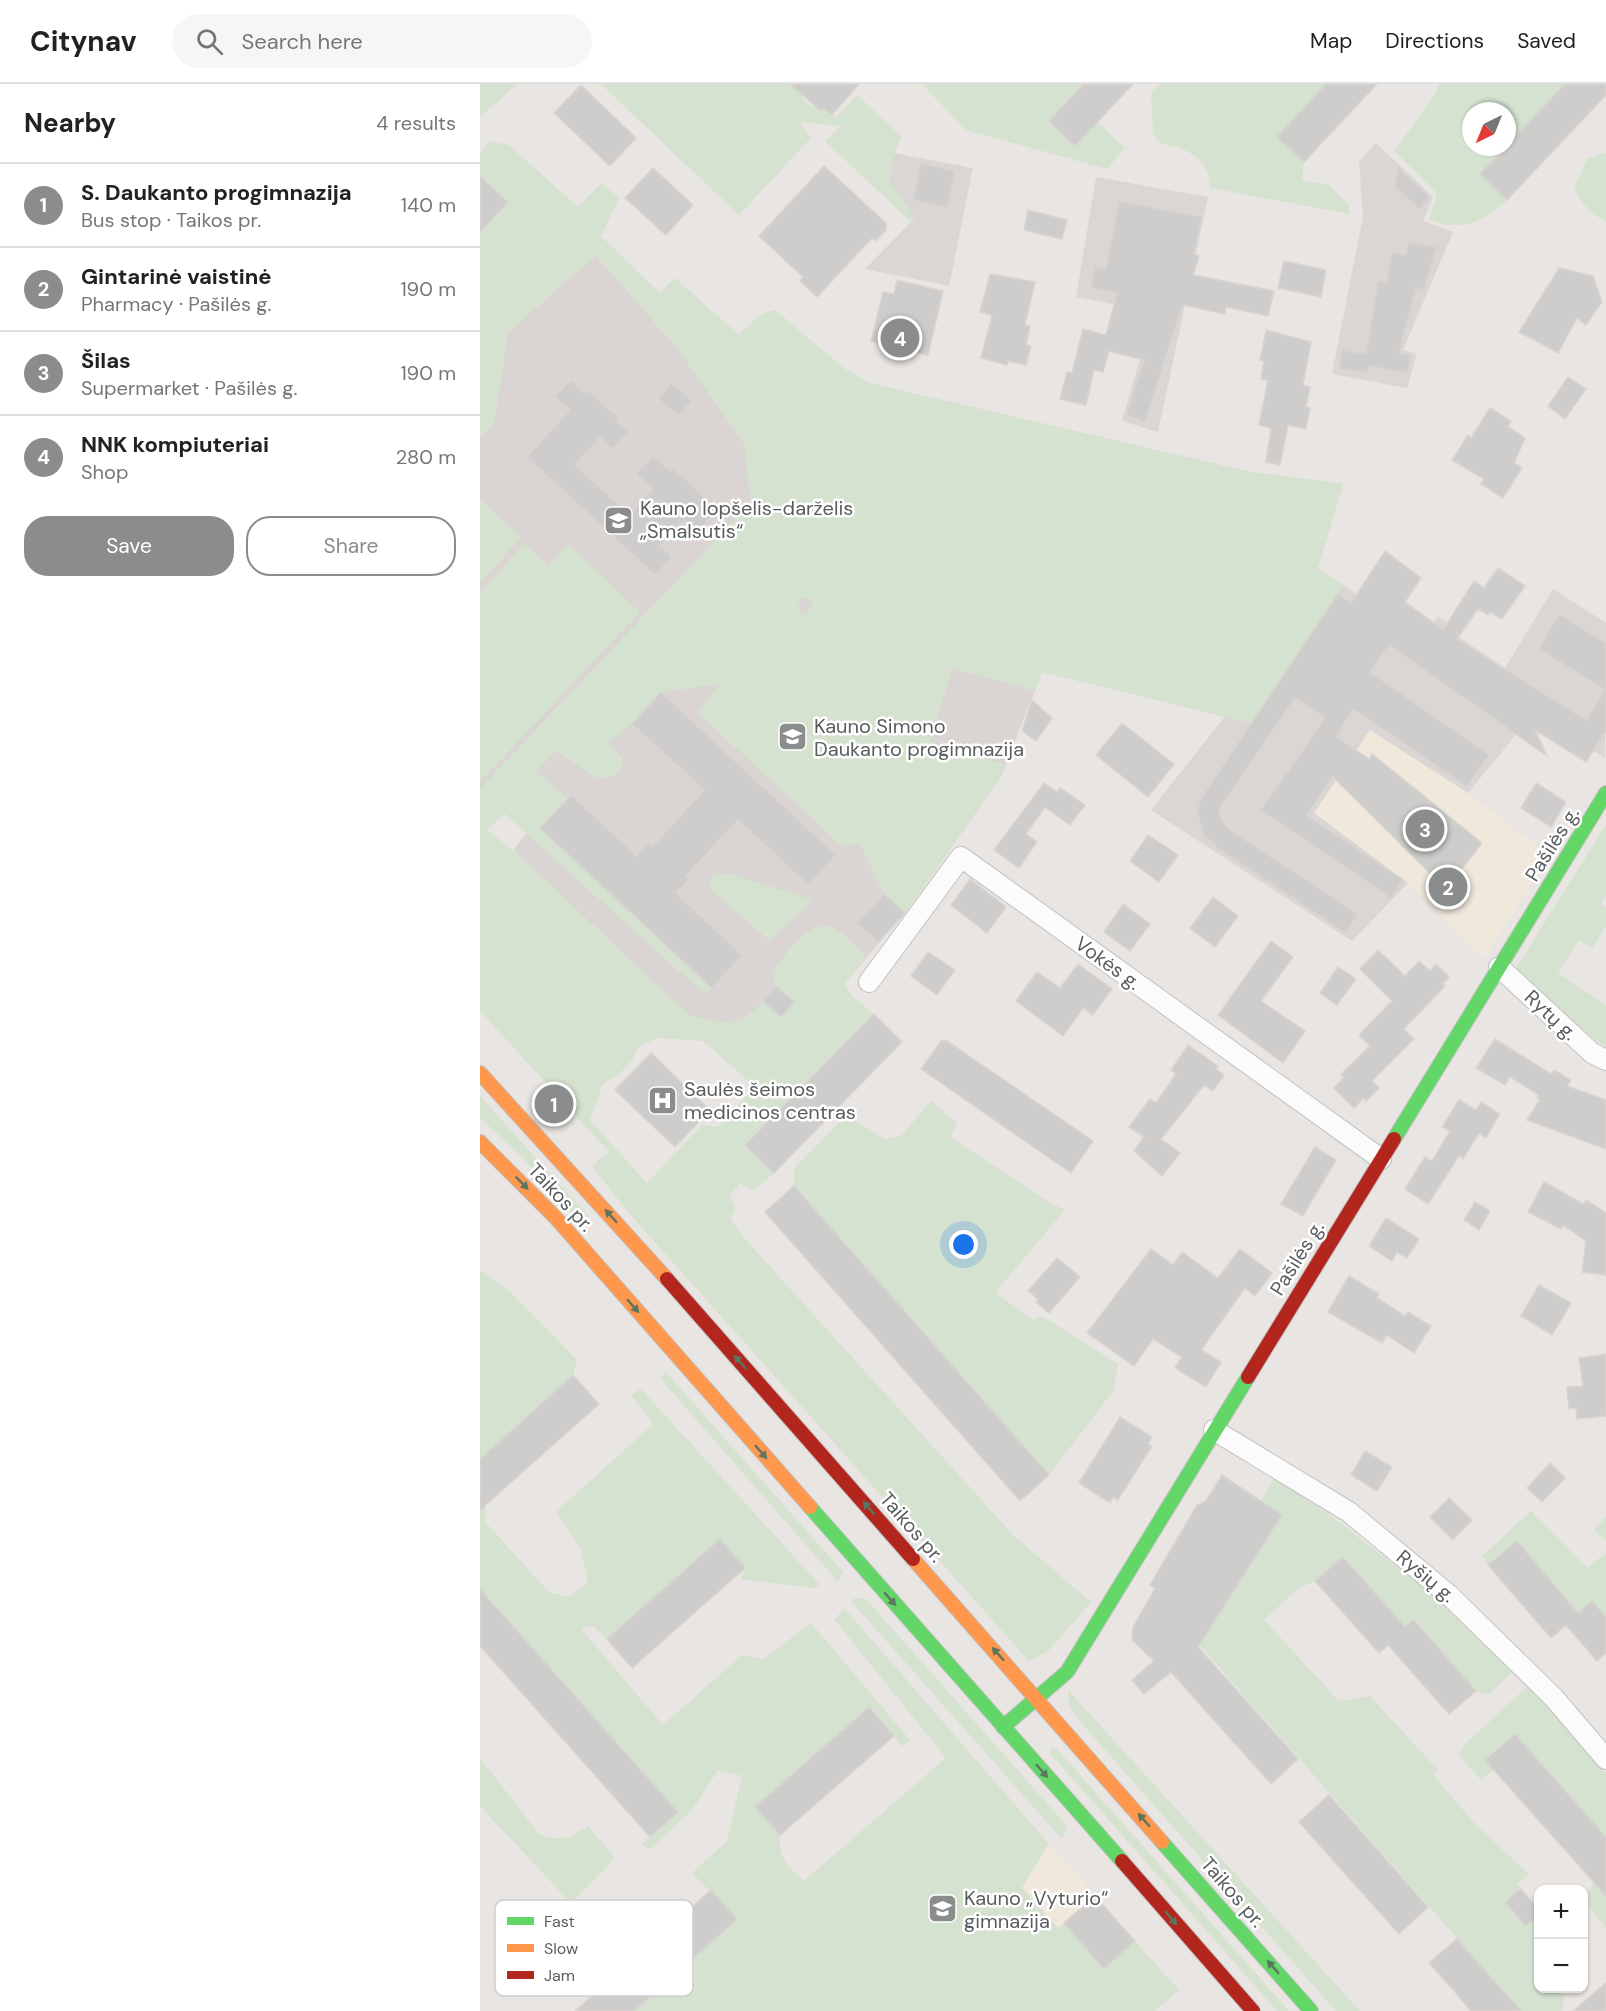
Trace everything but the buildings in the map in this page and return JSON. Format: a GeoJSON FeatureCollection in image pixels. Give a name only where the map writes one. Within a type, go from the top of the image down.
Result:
{"type":"FeatureCollection","features":[{"type":"Feature","properties":{"kind":"main road","name":"Pašilės g."},"geometry":{"type":"LineString","coordinates":[[1003,1727],[1067,1672],[1606,793]]}},
{"type":"Feature","properties":{"kind":"main road","name":"Taikos pr."},"geometry":{"type":"LineString","coordinates":[[480,1072],[625,1232],[1311,2011]]}},
{"type":"Feature","properties":{"kind":"main road","name":"Taikos pr."},"geometry":{"type":"LineString","coordinates":[[480,1142],[556,1218],[1253,2011]]}},
{"type":"Feature","properties":{"kind":"street","name":"Vokės g."},"geometry":{"type":"LineString","coordinates":[[869,982],[961,857],[1381,1160]]}},
{"type":"Feature","properties":{"kind":"street","name":"Rytų g."},"geometry":{"type":"LineString","coordinates":[[1498,967],[1592,1053],[1606,1060]]}},
{"type":"Feature","properties":{"kind":"street","name":"Ryšių g."},"geometry":{"type":"LineString","coordinates":[[1214,1430],[1348,1512],[1449,1595],[1528,1670],[1606,1759]]}},
{"type":"Feature","properties":{"kind":"shaded area"},"geometry":{"type":"Polygon","coordinates":[[[1376,143],[1433,197],[1423,221],[1453,232],[1403,350],[1417,354],[1407,388],[1332,374],[1363,217],[1359,161],[1376,143]]]}},
{"type":"Feature","properties":{"kind":"shaded area"},"geometry":{"type":"Polygon","coordinates":[[[894,153],[973,168],[949,286],[865,269],[915,218],[890,183],[894,153]]]}},
{"type":"Feature","properties":{"kind":"shaded area"},"geometry":{"type":"Polygon","coordinates":[[[1096,177],[1208,197],[1158,432],[1122,421],[1154,312],[1076,297],[1096,177]]]}},
{"type":"Feature","properties":{"kind":"shaded area","name":"Kauno lopšelis-darželis „Smalsutis“"},"geometry":{"type":"Polygon","coordinates":[[[596,255],[679,350],[745,445],[751,503],[480,789],[480,582],[520,538],[480,500],[480,437],[494,423],[508,332],[596,255]]]}},
{"type":"Feature","properties":{"kind":"shaded area","name":"Kauno Simono Daukanto progimnazija"},"geometry":{"type":"Polygon","coordinates":[[[869,383],[1250,472],[1343,484],[1318,568],[1343,585],[1251,723],[1042,672],[1001,777],[905,913],[844,984],[852,996],[766,1088],[513,850],[532,827],[506,805],[869,383]]]}},
{"type":"Feature","properties":{"kind":"shaded area"},"geometry":{"type":"Polygon","coordinates":[[[1343,585],[1406,628],[1419,611],[1434,622],[1438,616],[1459,630],[1457,636],[1505,668],[1553,589],[1606,623],[1605,758],[1533,714],[1468,793],[1370,730],[1314,813],[1408,883],[1352,941],[1151,810],[1226,715],[1251,723],[1343,585]]]}},
{"type":"Feature","properties":{"kind":"shaded area"},"geometry":{"type":"Polygon","coordinates":[[[1370,730],[1468,793],[1550,856],[1484,958],[1408,883],[1314,813],[1370,730]]]}},
{"type":"Feature","properties":{"kind":"shaded area"},"geometry":{"type":"Polygon","coordinates":[[[975,1759],[1179,1990],[1155,2011],[1104,1969],[1064,1924],[1059,1928],[1022,1888],[975,1759]]]}},
{"type":"Feature","properties":{"kind":"green space"},"geometry":{"type":"Polygon","coordinates":[[[480,84],[517,84],[480,117],[480,84]]]}},
{"type":"Feature","properties":{"kind":"green space"},"geometry":{"type":"Polygon","coordinates":[[[601,84],[803,84],[804,100],[812,107],[815,105],[821,111],[824,108],[836,117],[857,95],[902,137],[894,153],[890,183],[915,218],[911,222],[825,141],[841,126],[799,122],[811,138],[739,215],[601,84]]]}},
{"type":"Feature","properties":{"kind":"green space"},"geometry":{"type":"Polygon","coordinates":[[[922,84],[1084,84],[1049,122],[1075,146],[1098,122],[1125,148],[1107,169],[966,130],[922,84]]]}},
{"type":"Feature","properties":{"kind":"green space"},"geometry":{"type":"Polygon","coordinates":[[[1160,84],[1326,84],[1277,137],[1304,162],[1302,181],[1327,184],[1349,205],[1349,214],[1211,188],[1209,176],[1200,160],[1187,151],[1158,142],[1153,132],[1151,93],[1160,84]]]}},
{"type":"Feature","properties":{"kind":"green space"},"geometry":{"type":"Polygon","coordinates":[[[1439,84],[1565,84],[1516,136],[1516,102],[1462,102],[1462,156],[1497,156],[1480,174],[1507,200],[1480,219],[1461,225],[1451,225],[1429,219],[1437,194],[1394,151],[1433,98],[1439,84]]]}},
{"type":"Feature","properties":{"kind":"green space"},"geometry":{"type":"Polygon","coordinates":[[[489,141],[509,145],[578,207],[602,183],[619,198],[601,236],[660,293],[675,278],[739,335],[759,315],[775,310],[845,369],[869,383],[1250,472],[1343,484],[1318,568],[1343,585],[1251,723],[1042,672],[1035,691],[952,668],[930,744],[1004,764],[1001,777],[905,913],[884,894],[860,844],[841,845],[697,712],[720,684],[661,692],[632,724],[607,743],[622,757],[621,767],[614,776],[597,778],[556,751],[537,771],[568,799],[541,829],[712,988],[706,992],[700,990],[505,814],[487,830],[513,850],[689,1015],[720,1022],[738,1020],[755,1010],[763,1001],[781,1017],[794,1002],[776,986],[771,973],[798,940],[814,928],[823,926],[837,930],[862,953],[865,958],[844,985],[852,996],[874,1014],[745,1144],[774,1173],[753,1191],[740,1183],[730,1195],[735,1210],[731,1219],[745,1239],[1014,1536],[1091,1602],[1048,1651],[1029,1661],[628,1212],[592,1166],[609,1152],[480,1011],[480,789],[751,503],[745,445],[679,350],[596,255],[508,332],[494,423],[480,437],[480,232],[508,202],[480,176],[480,153],[489,141]],[[798,598],[801,613],[808,614],[813,599],[798,598]],[[657,1038],[638,1047],[633,1059],[625,1069],[603,1084],[590,1120],[647,1183],[702,1125],[718,1127],[755,1087],[703,1041],[657,1038]]]}},
{"type":"Feature","properties":{"kind":"green space"},"geometry":{"type":"Polygon","coordinates":[[[1606,153],[1606,221],[1587,207],[1574,187],[1588,158],[1606,153]]]}},
{"type":"Feature","properties":{"kind":"green space"},"geometry":{"type":"Polygon","coordinates":[[[480,500],[521,537],[480,582],[480,500]]]}},
{"type":"Feature","properties":{"kind":"green space"},"geometry":{"type":"Polygon","coordinates":[[[525,544],[548,566],[568,544],[640,612],[480,782],[480,592],[525,544]]]}},
{"type":"Feature","properties":{"kind":"green space"},"geometry":{"type":"Polygon","coordinates":[[[1606,825],[1606,896],[1601,903],[1606,907],[1606,926],[1592,948],[1579,940],[1558,973],[1606,1005],[1606,1047],[1579,1028],[1516,968],[1606,825]]]}},
{"type":"Feature","properties":{"kind":"green space"},"geometry":{"type":"Polygon","coordinates":[[[728,873],[813,900],[770,941],[713,892],[709,880],[715,875],[728,873]]]}},
{"type":"Feature","properties":{"kind":"green space"},"geometry":{"type":"Polygon","coordinates":[[[480,1096],[590,1218],[583,1225],[522,1157],[480,1118],[480,1096]]]}},
{"type":"Feature","properties":{"kind":"green space"},"geometry":{"type":"Polygon","coordinates":[[[931,1101],[957,1123],[950,1137],[1047,1201],[1065,1210],[998,1289],[997,1294],[1033,1320],[1042,1316],[1118,1364],[1113,1391],[1049,1475],[794,1186],[794,1168],[846,1115],[885,1139],[902,1135],[931,1101]]]}},
{"type":"Feature","properties":{"kind":"green space"},"geometry":{"type":"Polygon","coordinates":[[[480,1270],[510,1292],[577,1360],[573,1375],[480,1459],[480,1270]]]}},
{"type":"Feature","properties":{"kind":"green space"},"geometry":{"type":"Polygon","coordinates":[[[665,1371],[843,1572],[838,1582],[661,1379],[665,1371]]]}},
{"type":"Feature","properties":{"kind":"green space"},"geometry":{"type":"Polygon","coordinates":[[[641,1389],[819,1584],[815,1588],[741,1579],[745,1568],[720,1540],[607,1639],[593,1626],[581,1629],[663,1725],[742,1655],[764,1659],[811,1623],[910,1740],[902,1746],[869,1708],[755,1806],[780,1835],[782,1856],[793,1871],[804,1881],[946,1758],[834,1619],[845,1609],[1049,1844],[1022,1888],[1058,1928],[1064,1923],[1104,1968],[1135,1941],[1179,1990],[1155,2011],[634,2011],[651,1996],[693,1996],[693,1958],[737,1919],[692,1873],[727,1841],[742,1776],[718,1770],[692,1810],[652,1848],[648,1849],[642,1844],[678,1812],[480,1589],[480,1499],[486,1505],[485,1522],[549,1592],[569,1597],[588,1582],[581,1550],[556,1512],[653,1424],[631,1395],[641,1389]]]}},
{"type":"Feature","properties":{"kind":"green space"},"geometry":{"type":"Polygon","coordinates":[[[1274,1478],[1331,1516],[1432,1594],[1514,1670],[1489,1694],[1476,1691],[1412,1620],[1405,1627],[1343,1557],[1315,1581],[1299,1588],[1264,1620],[1339,1701],[1370,1696],[1438,1770],[1433,1775],[1476,1825],[1529,1874],[1517,1884],[1521,1889],[1505,1903],[1526,1926],[1534,1919],[1534,1993],[1564,1993],[1562,2011],[1521,2011],[1189,1633],[1196,1629],[1209,1630],[1281,1515],[1261,1501],[1274,1478]]]}},
{"type":"Feature","properties":{"kind":"green space"},"geometry":{"type":"Polygon","coordinates":[[[1531,1511],[1587,1568],[1606,1553],[1606,1617],[1578,1613],[1517,1541],[1488,1565],[1482,1556],[1531,1511]]]}},
{"type":"Feature","properties":{"kind":"green space"},"geometry":{"type":"Polygon","coordinates":[[[1606,1517],[1606,1541],[1594,1529],[1606,1517]]]}},
{"type":"Feature","properties":{"kind":"green space"},"geometry":{"type":"Polygon","coordinates":[[[866,1599],[1068,1827],[1062,1839],[850,1600],[866,1599]]]}},
{"type":"Feature","properties":{"kind":"green space"},"geometry":{"type":"Polygon","coordinates":[[[1526,1688],[1531,1688],[1567,1725],[1606,1773],[1606,1837],[1515,1734],[1485,1759],[1494,1769],[1481,1780],[1459,1755],[1466,1743],[1526,1688]]]}},
{"type":"Feature","properties":{"kind":"green space"},"geometry":{"type":"Polygon","coordinates":[[[1068,1690],[1360,2011],[1336,2011],[1076,1717],[1069,1704],[1068,1690]]]}},
{"type":"Feature","properties":{"kind":"green space"},"geometry":{"type":"Polygon","coordinates":[[[1051,1748],[1056,1748],[1289,2011],[1277,2011],[1050,1753],[1051,1748]]]}},
{"type":"Feature","properties":{"kind":"green space"},"geometry":{"type":"Polygon","coordinates":[[[480,1758],[539,1834],[559,1839],[576,1834],[588,1826],[615,1858],[574,1900],[568,1900],[480,1806],[480,1758]]]}},
{"type":"Feature","properties":{"kind":"green space"},"geometry":{"type":"Polygon","coordinates":[[[1594,1883],[1606,1896],[1606,1928],[1588,1904],[1588,1890],[1594,1883]]]}},
{"type":"Feature","properties":{"kind":"traffic: fast"},"geometry":{"type":"LineString","coordinates":[[1394,1139],[1606,793]]}},
{"type":"Feature","properties":{"kind":"traffic: fast"},"geometry":{"type":"LineString","coordinates":[[1003,1727],[1067,1672],[1248,1377]]}},
{"type":"Feature","properties":{"kind":"traffic: fast"},"geometry":{"type":"LineString","coordinates":[[810,1507],[1122,1861]]}},
{"type":"Feature","properties":{"kind":"traffic: fast"},"geometry":{"type":"LineString","coordinates":[[1162,1842],[1311,2011]]}},
{"type":"Feature","properties":{"kind":"traffic: slow"},"geometry":{"type":"LineString","coordinates":[[480,1073],[667,1279]]}},
{"type":"Feature","properties":{"kind":"traffic: slow"},"geometry":{"type":"LineString","coordinates":[[480,1142],[556,1218],[810,1507]]}},
{"type":"Feature","properties":{"kind":"traffic: slow"},"geometry":{"type":"LineString","coordinates":[[913,1559],[1162,1842]]}},
{"type":"Feature","properties":{"kind":"traffic: jam"},"geometry":{"type":"LineString","coordinates":[[1248,1377],[1394,1139]]}},
{"type":"Feature","properties":{"kind":"traffic: jam"},"geometry":{"type":"LineString","coordinates":[[667,1279],[913,1559]]}},
{"type":"Feature","properties":{"kind":"traffic: jam"},"geometry":{"type":"LineString","coordinates":[[1122,1861],[1253,2011]]}},
{"type":"Feature","properties":{"kind":"place","name":"NNK kompiuteriai"},"geometry":{"type":"Point","coordinates":[900,338]}},
{"type":"Feature","properties":{"kind":"place","name":"Kauno lopšelis-darželis „Smalsutis“"},"geometry":{"type":"Point","coordinates":[619,520]}},
{"type":"Feature","properties":{"kind":"place","name":"Kauno Simono Daukanto progimnazija"},"geometry":{"type":"Point","coordinates":[793,737]}},
{"type":"Feature","properties":{"kind":"place","name":"Šilas"},"geometry":{"type":"Point","coordinates":[1425,829]}},
{"type":"Feature","properties":{"kind":"place","name":"Gintarinė vaistinė"},"geometry":{"type":"Point","coordinates":[1448,887]}},
{"type":"Feature","properties":{"kind":"place","name":"Saulės šeimos medicinos centras"},"geometry":{"type":"Point","coordinates":[663,1100]}},
{"type":"Feature","properties":{"kind":"place","name":"S. Daukanto progimnazija"},"geometry":{"type":"Point","coordinates":[554,1104]}},
{"type":"Feature","properties":{"kind":"place","name":"Kauno „Vyturio“ gimnazija"},"geometry":{"type":"Point","coordinates":[943,1909]}}]}
